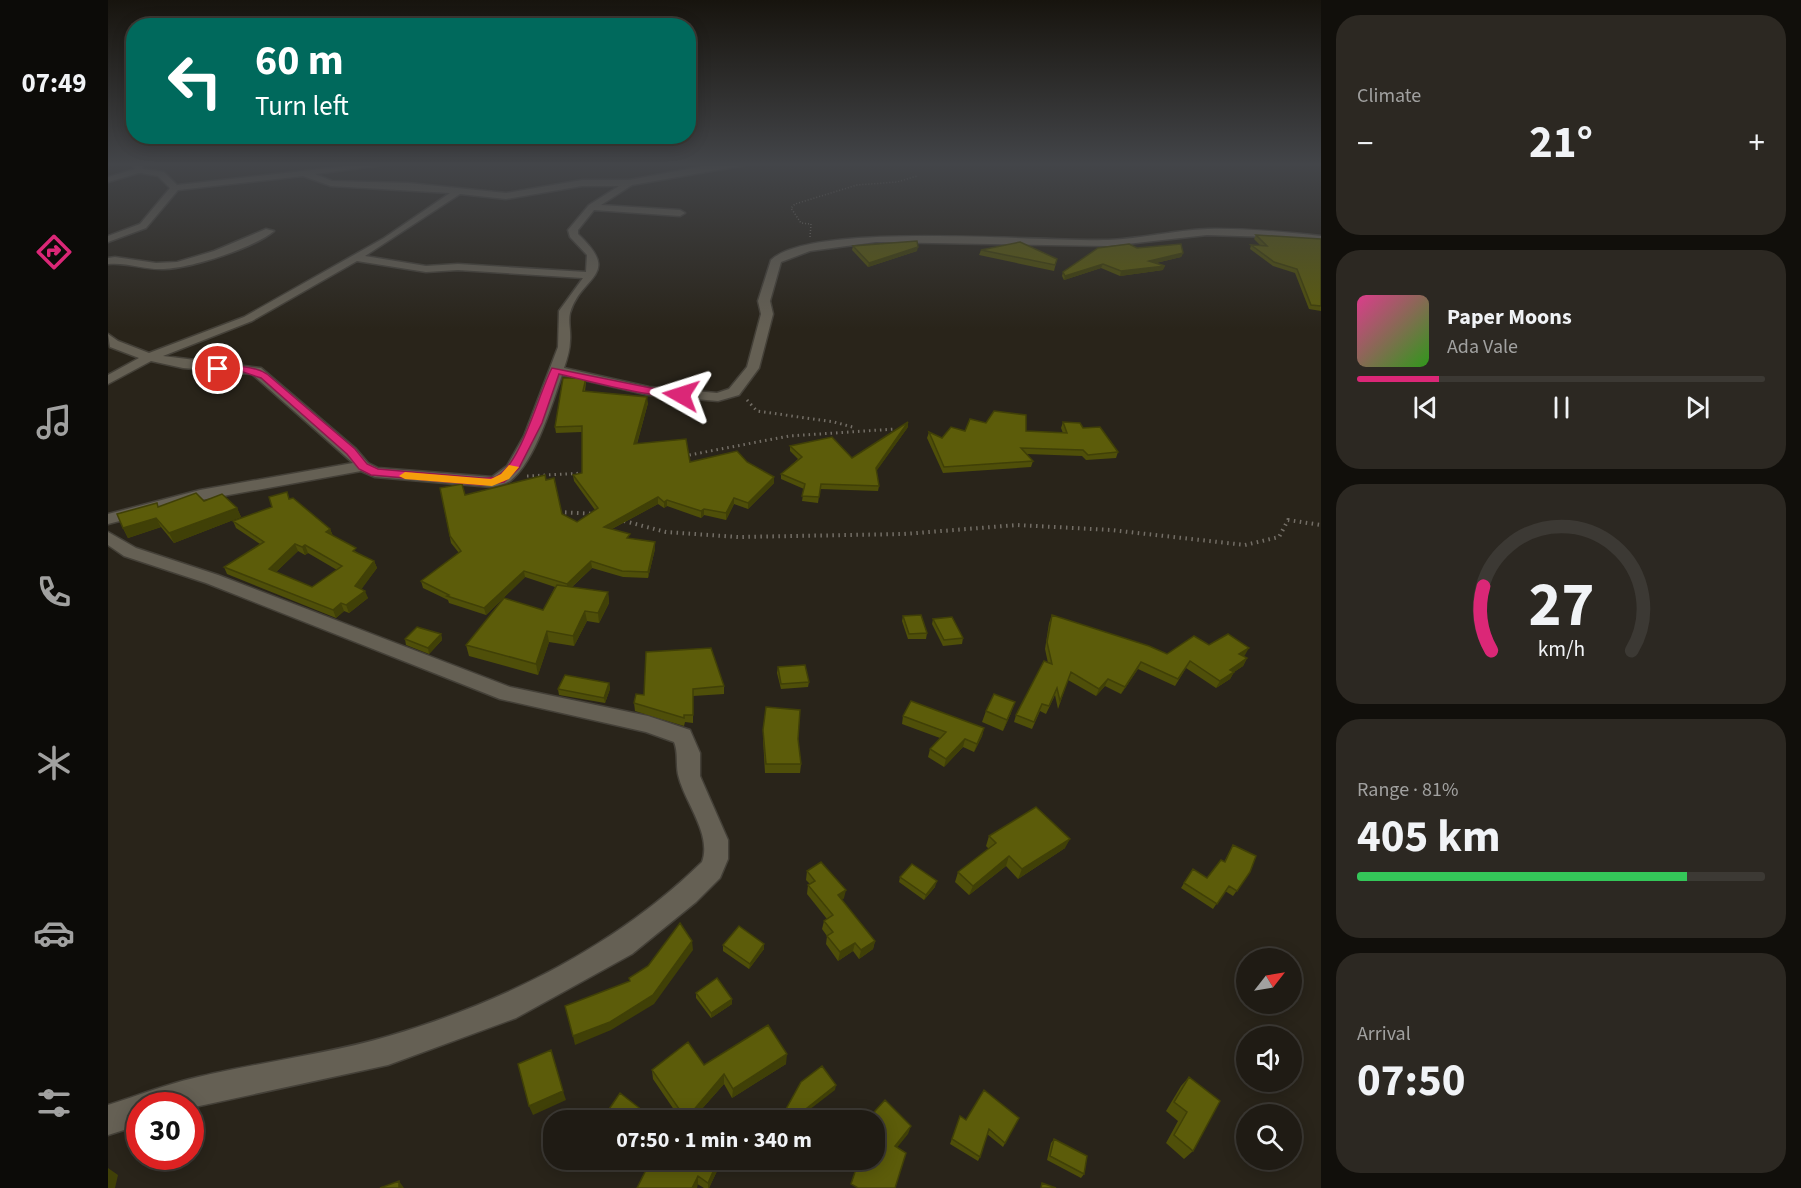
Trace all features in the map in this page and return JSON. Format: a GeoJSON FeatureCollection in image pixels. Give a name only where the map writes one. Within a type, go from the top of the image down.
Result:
{"type":"FeatureCollection","features":[{"type":"Feature","properties":{"kind":"street"},"geometry":{"type":"LineString","coordinates":[[108,239],[143,226],[149,218]]}},
{"type":"Feature","properties":{"kind":"street"},"geometry":{"type":"LineString","coordinates":[[108,380],[149,357],[248,319],[356,258],[417,218]]}},
{"type":"Feature","properties":{"kind":"street"},"geometry":{"type":"LineString","coordinates":[[108,338],[114,344],[149,357],[183,364],[256,371],[351,452],[363,466],[388,475],[492,482],[505,477],[513,468],[537,423],[566,337],[563,318],[566,308],[593,266],[593,257],[588,247],[573,235],[573,230],[583,218]]}},
{"type":"Feature","properties":{"kind":"street"},"geometry":{"type":"LineString","coordinates":[[108,261],[120,260],[163,266],[186,263],[269,231]]}},
{"type":"Feature","properties":{"kind":"street"},"geometry":{"type":"LineString","coordinates":[[555,370],[649,391],[718,397],[734,392],[753,368],[767,314],[764,301],[776,260],[791,252],[876,239],[1109,243],[1207,232],[1275,234],[1321,239]]}},
{"type":"Feature","properties":{"kind":"street"},"geometry":{"type":"LineString","coordinates":[[356,258],[426,269],[458,267],[588,275]]}},
{"type":"Feature","properties":{"kind":"street"},"geometry":{"type":"LineString","coordinates":[[108,519],[200,495],[363,466]]}},
{"type":"Feature","properties":{"kind":"street"},"geometry":{"type":"LineString","coordinates":[[108,537],[130,552],[212,579],[507,694],[648,724],[682,736],[689,753],[689,776],[716,840],[716,859],[711,870],[687,894],[623,945],[506,1008],[388,1051],[200,1092]]}},
{"type":"Feature","properties":{"kind":"street"},"geometry":{"type":"LineString","coordinates":[[108,1120],[126,1114]]}},
{"type":"Feature","properties":{"kind":"path"},"geometry":{"type":"LineString","coordinates":[[797,218],[801,223],[810,224]]}},
{"type":"Feature","properties":{"kind":"path"},"geometry":{"type":"LineString","coordinates":[[734,392],[754,405],[757,411],[834,422],[856,429]]}},
{"type":"Feature","properties":{"kind":"path"},"geometry":{"type":"LineString","coordinates":[[682,457],[730,446],[856,429],[895,429]]}},
{"type":"Feature","properties":{"kind":"path"},"geometry":{"type":"LineString","coordinates":[[505,477],[594,472]]}},
{"type":"Feature","properties":{"kind":"path"},"geometry":{"type":"LineString","coordinates":[[550,511],[603,515]]}},
{"type":"Feature","properties":{"kind":"path"},"geometry":{"type":"LineString","coordinates":[[622,520],[666,532],[738,537],[904,534],[1017,525],[1051,525],[1245,545],[1280,537],[1288,520],[1321,525]]}},
{"type":"Feature","properties":{"kind":"building"},"geometry":{"type":"Polygon","coordinates":[[[1256,235],[1321,239],[1321,306],[1311,305],[1297,269],[1274,262],[1251,245],[1267,246],[1256,235]]]}},
{"type":"Feature","properties":{"kind":"building"},"geometry":{"type":"Polygon","coordinates":[[[917,241],[918,247],[869,263],[853,246],[917,241]]]}},
{"type":"Feature","properties":{"kind":"building"},"geometry":{"type":"Polygon","coordinates":[[[1020,242],[1057,259],[1055,265],[981,250],[1020,242]]]}},
{"type":"Feature","properties":{"kind":"building"},"geometry":{"type":"Polygon","coordinates":[[[1129,244],[1137,248],[1181,244],[1183,253],[1149,261],[1165,266],[1121,271],[1103,264],[1065,276],[1063,272],[1098,248],[1129,244]]]}},
{"type":"Feature","properties":{"kind":"building"},"geometry":{"type":"Polygon","coordinates":[[[563,378],[586,378],[583,391],[647,397],[634,444],[686,439],[690,462],[737,451],[747,462],[774,477],[748,503],[734,498],[726,513],[704,509],[701,511],[667,500],[664,502],[658,497],[604,527],[630,534],[627,538],[655,542],[648,572],[622,571],[591,561],[567,584],[524,571],[484,608],[447,596],[449,595],[421,581],[461,551],[450,536],[440,488],[462,484],[465,495],[545,475],[546,480],[554,478],[562,514],[577,522],[598,508],[573,475],[582,473],[582,426],[555,427],[563,378]]]}},
{"type":"Feature","properties":{"kind":"building"},"geometry":{"type":"Polygon","coordinates":[[[994,411],[1026,415],[1026,431],[1067,433],[1063,422],[1080,423],[1083,428],[1100,427],[1118,452],[1088,455],[1083,450],[1021,448],[1033,461],[944,467],[929,432],[942,438],[951,427],[965,431],[970,419],[986,423],[994,411]]]}},
{"type":"Feature","properties":{"kind":"building"},"geometry":{"type":"Polygon","coordinates":[[[908,422],[876,468],[879,486],[821,484],[819,497],[802,496],[805,484],[781,474],[802,457],[790,446],[832,437],[852,458],[908,422]]]}},
{"type":"Feature","properties":{"kind":"building"},"geometry":{"type":"Polygon","coordinates":[[[287,492],[289,499],[293,498],[330,529],[326,532],[356,548],[353,551],[374,561],[355,586],[365,591],[346,605],[341,603],[333,610],[224,567],[264,542],[233,521],[272,507],[269,497],[287,492]],[[295,544],[269,569],[312,587],[342,566],[305,545],[302,547],[295,544]]]}},
{"type":"Feature","properties":{"kind":"building"},"geometry":{"type":"Polygon","coordinates":[[[196,493],[204,501],[222,494],[237,508],[169,533],[156,518],[123,528],[117,514],[157,503],[158,507],[196,493]]]}},
{"type":"Feature","properties":{"kind":"building"},"geometry":{"type":"Polygon","coordinates":[[[557,585],[608,592],[598,613],[585,611],[573,636],[547,631],[536,664],[466,645],[504,598],[543,610],[557,585]]]}},
{"type":"Feature","properties":{"kind":"building"},"geometry":{"type":"Polygon","coordinates":[[[921,615],[927,633],[909,634],[903,616],[921,615]]]}},
{"type":"Feature","properties":{"kind":"building"},"geometry":{"type":"Polygon","coordinates":[[[1052,615],[1167,654],[1194,636],[1209,645],[1228,634],[1249,648],[1239,654],[1247,658],[1230,670],[1234,672],[1220,681],[1190,661],[1178,679],[1141,662],[1125,687],[1108,679],[1099,689],[1071,672],[1060,701],[1057,688],[1049,706],[1042,704],[1034,722],[1016,715],[1044,661],[1052,664],[1047,642],[1052,615]]]}},
{"type":"Feature","properties":{"kind":"building"},"geometry":{"type":"Polygon","coordinates":[[[952,617],[963,638],[944,640],[933,619],[952,617]]]}},
{"type":"Feature","properties":{"kind":"building"},"geometry":{"type":"Polygon","coordinates":[[[417,627],[441,634],[428,648],[405,639],[417,627]]]}},
{"type":"Feature","properties":{"kind":"building"},"geometry":{"type":"Polygon","coordinates":[[[711,648],[724,686],[693,689],[693,715],[684,715],[684,718],[634,703],[636,694],[644,695],[646,652],[711,648]]]}},
{"type":"Feature","properties":{"kind":"building"},"geometry":{"type":"Polygon","coordinates":[[[805,665],[809,682],[781,684],[778,667],[805,665]]]}},
{"type":"Feature","properties":{"kind":"building"},"geometry":{"type":"Polygon","coordinates":[[[565,675],[609,683],[604,698],[558,689],[565,675]]]}},
{"type":"Feature","properties":{"kind":"building"},"geometry":{"type":"Polygon","coordinates":[[[994,694],[1015,702],[1007,720],[986,711],[994,694]]]}},
{"type":"Feature","properties":{"kind":"building"},"geometry":{"type":"Polygon","coordinates":[[[911,701],[984,728],[977,744],[965,739],[946,759],[930,749],[946,732],[903,716],[911,701]]]}},
{"type":"Feature","properties":{"kind":"building"},"geometry":{"type":"Polygon","coordinates":[[[766,707],[800,710],[798,739],[801,764],[766,764],[763,730],[766,707]]]}},
{"type":"Feature","properties":{"kind":"building"},"geometry":{"type":"Polygon","coordinates":[[[1036,807],[1070,839],[1022,869],[1009,856],[973,886],[958,872],[996,843],[989,836],[1036,807]]]}},
{"type":"Feature","properties":{"kind":"building"},"geometry":{"type":"Polygon","coordinates":[[[1233,845],[1256,856],[1250,872],[1237,891],[1229,886],[1217,904],[1184,883],[1193,869],[1207,878],[1221,860],[1225,862],[1233,845]]]}},
{"type":"Feature","properties":{"kind":"building"},"geometry":{"type":"Polygon","coordinates":[[[821,862],[846,890],[838,895],[875,941],[861,950],[855,943],[840,952],[827,936],[833,932],[824,921],[833,915],[808,885],[815,881],[807,871],[821,862]]]}},
{"type":"Feature","properties":{"kind":"building"},"geometry":{"type":"Polygon","coordinates":[[[912,864],[937,881],[926,895],[900,877],[912,864]]]}},
{"type":"Feature","properties":{"kind":"building"},"geometry":{"type":"Polygon","coordinates":[[[680,923],[692,941],[653,995],[610,1022],[573,1036],[565,1006],[630,981],[629,978],[648,966],[680,923]]]}},
{"type":"Feature","properties":{"kind":"building"},"geometry":{"type":"Polygon","coordinates":[[[739,926],[764,944],[750,964],[723,945],[739,926]]]}},
{"type":"Feature","properties":{"kind":"building"},"geometry":{"type":"Polygon","coordinates":[[[717,978],[732,999],[711,1013],[696,993],[717,978]]]}},
{"type":"Feature","properties":{"kind":"building"},"geometry":{"type":"Polygon","coordinates":[[[768,1025],[787,1054],[733,1089],[724,1074],[694,1110],[680,1110],[652,1070],[688,1042],[704,1065],[768,1025]]]}},
{"type":"Feature","properties":{"kind":"building"},"geometry":{"type":"Polygon","coordinates":[[[551,1050],[563,1091],[529,1106],[518,1064],[551,1050]]]}},
{"type":"Feature","properties":{"kind":"building"},"geometry":{"type":"Polygon","coordinates":[[[822,1066],[836,1085],[805,1110],[786,1110],[801,1082],[822,1066]]]}},
{"type":"Feature","properties":{"kind":"building"},"geometry":{"type":"Polygon","coordinates":[[[1189,1077],[1220,1101],[1193,1151],[1174,1135],[1187,1112],[1174,1102],[1189,1077]]]}},
{"type":"Feature","properties":{"kind":"building"},"geometry":{"type":"Polygon","coordinates":[[[984,1090],[1019,1118],[1005,1143],[989,1129],[980,1157],[952,1139],[960,1116],[966,1120],[984,1090]]]}},
{"type":"Feature","properties":{"kind":"building"},"geometry":{"type":"Polygon","coordinates":[[[620,1093],[642,1110],[608,1110],[620,1093]]]}},
{"type":"Feature","properties":{"kind":"building"},"geometry":{"type":"Polygon","coordinates":[[[885,1100],[911,1126],[895,1146],[906,1153],[895,1188],[858,1188],[851,1184],[856,1170],[885,1170],[885,1110],[876,1110],[885,1100]]]}},
{"type":"Feature","properties":{"kind":"building"},"geometry":{"type":"Polygon","coordinates":[[[1054,1139],[1087,1156],[1084,1174],[1050,1156],[1054,1139]]]}},
{"type":"Feature","properties":{"kind":"building"},"geometry":{"type":"Polygon","coordinates":[[[646,1170],[714,1170],[708,1183],[698,1176],[692,1188],[637,1188],[646,1170]]]}},
{"type":"Feature","properties":{"kind":"building"},"geometry":{"type":"Polygon","coordinates":[[[399,1181],[399,1188],[380,1188],[399,1181]]]}},
{"type":"Feature","properties":{"kind":"building"},"geometry":{"type":"Polygon","coordinates":[[[1042,1183],[1056,1188],[1041,1188],[1042,1183]]]}},
{"type":"Feature","properties":{"kind":"slow traffic"},"geometry":{"type":"LineString","coordinates":[[405,476],[492,482],[505,477],[513,467]]}},
{"type":"Feature","properties":{"kind":"route"},"geometry":{"type":"LineString","coordinates":[[218,369],[256,371],[264,376],[351,452],[363,466],[375,472],[482,482],[500,480],[513,468],[537,423],[555,370],[649,391],[681,395]]}}]}
